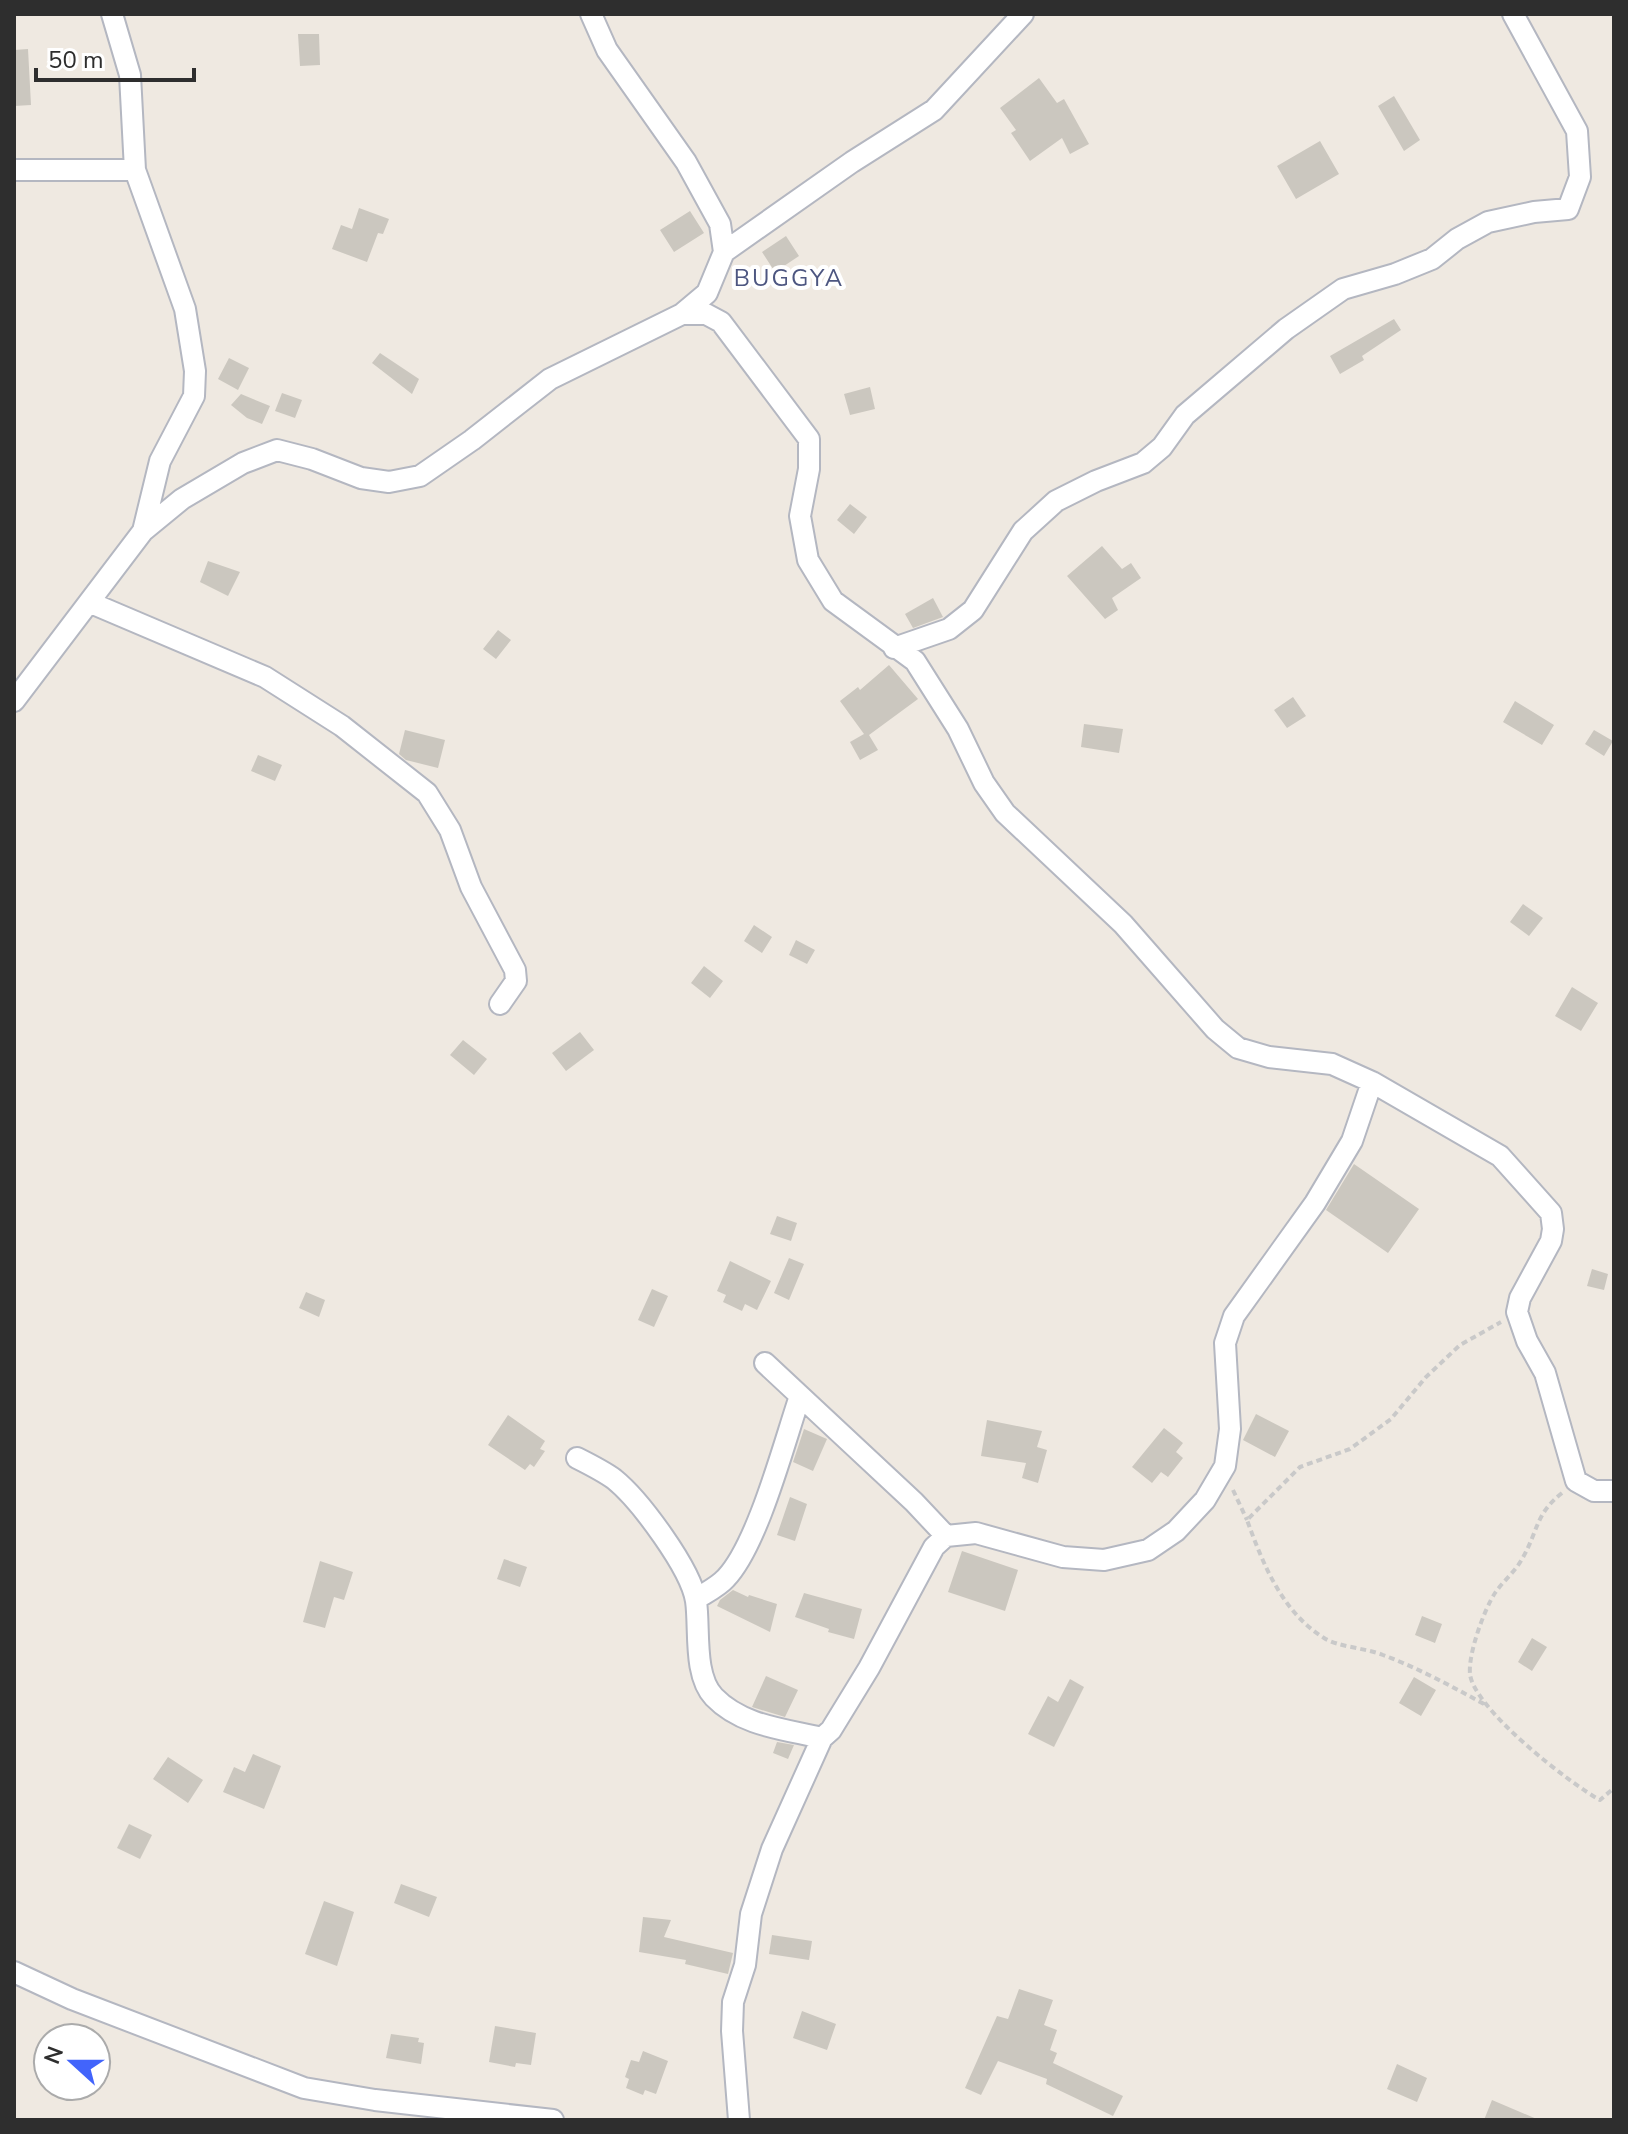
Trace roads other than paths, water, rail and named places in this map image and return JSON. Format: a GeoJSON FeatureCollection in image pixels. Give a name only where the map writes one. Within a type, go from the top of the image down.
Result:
{"type":"FeatureCollection","features":[{"type":"Feature","properties":{"kind":"street"},"geometry":{"type":"LineString","coordinates":[[112,14],[130,75],[135,170],[185,309],[195,371],[194,396],[160,461],[143,531]]}},
{"type":"Feature","properties":{"kind":"street"},"geometry":{"type":"LineString","coordinates":[[14,701],[143,531],[182,499],[243,463],[277,450],[312,459],[361,478],[389,482],[420,476],[550,379],[682,314],[707,293],[724,252],[720,224],[686,162],[607,50],[591,14]]}},
{"type":"Feature","properties":{"kind":"street"},"geometry":{"type":"LineString","coordinates":[[724,252],[852,162],[934,110],[1023,14]]}},
{"type":"Feature","properties":{"kind":"street"},"geometry":{"type":"LineString","coordinates":[[894,648],[949,629],[973,610],[1023,531],[1056,501],[1143,463],[1162,447],[1185,415],[1286,329],[1343,289],[1432,259],[1457,239],[1488,222],[1534,212],[1568,209],[1580,177],[1577,131],[1513,14]]}},
{"type":"Feature","properties":{"kind":"street"},"geometry":{"type":"LineString","coordinates":[[14,170],[135,170]]}},
{"type":"Feature","properties":{"kind":"street"},"geometry":{"type":"LineString","coordinates":[[682,314],[706,314],[721,322],[809,439],[809,469],[800,516],[808,560],[833,601],[915,661],[958,729],[984,783],[1005,813],[1123,924],[1215,1029],[1238,1048],[1269,1057],[1332,1064],[1372,1082],[1500,1156],[1551,1213],[1551,1241],[1520,1298],[1517,1312],[1527,1341],[1545,1373],[1576,1481],[1594,1491],[1614,1491]]}},
{"type":"Feature","properties":{"kind":"street"},"geometry":{"type":"LineString","coordinates":[[91,603],[265,677],[342,726],[427,793],[450,830],[471,887],[515,970],[516,981],[500,1004]]}},
{"type":"Feature","properties":{"kind":"street"},"geometry":{"type":"LineString","coordinates":[[739,2120],[732,2031],[733,2002],[745,1965],[751,1914],[772,1849],[822,1738],[831,1730],[869,1668],[934,1547],[946,1536],[976,1533],[1063,1557],[1104,1560],[1148,1550],[1176,1531],[1205,1500],[1225,1466],[1230,1429],[1225,1343],[1234,1316],[1315,1203],[1352,1141],[1372,1082]]}},
{"type":"Feature","properties":{"kind":"street"},"geometry":{"type":"LineString","coordinates":[[765,1363],[914,1502],[946,1536]]}},
{"type":"Feature","properties":{"kind":"street"},"geometry":{"type":"LineString","coordinates":[[696,1599],[726,1578],[746,1547],[800,1396]]}},
{"type":"Feature","properties":{"kind":"street"},"geometry":{"type":"LineString","coordinates":[[577,1458],[613,1478],[637,1501],[681,1566],[696,1599],[696,1640],[712,1695],[750,1721],[822,1738]]}},
{"type":"Feature","properties":{"kind":"street"},"geometry":{"type":"LineString","coordinates":[[14,1972],[72,1999],[304,2088],[375,2100],[553,2120]]}},
{"type":"Feature","properties":{"kind":"district","name":"BUGGYA"},"geometry":{"type":"Point","coordinates":[789,278]}}]}
